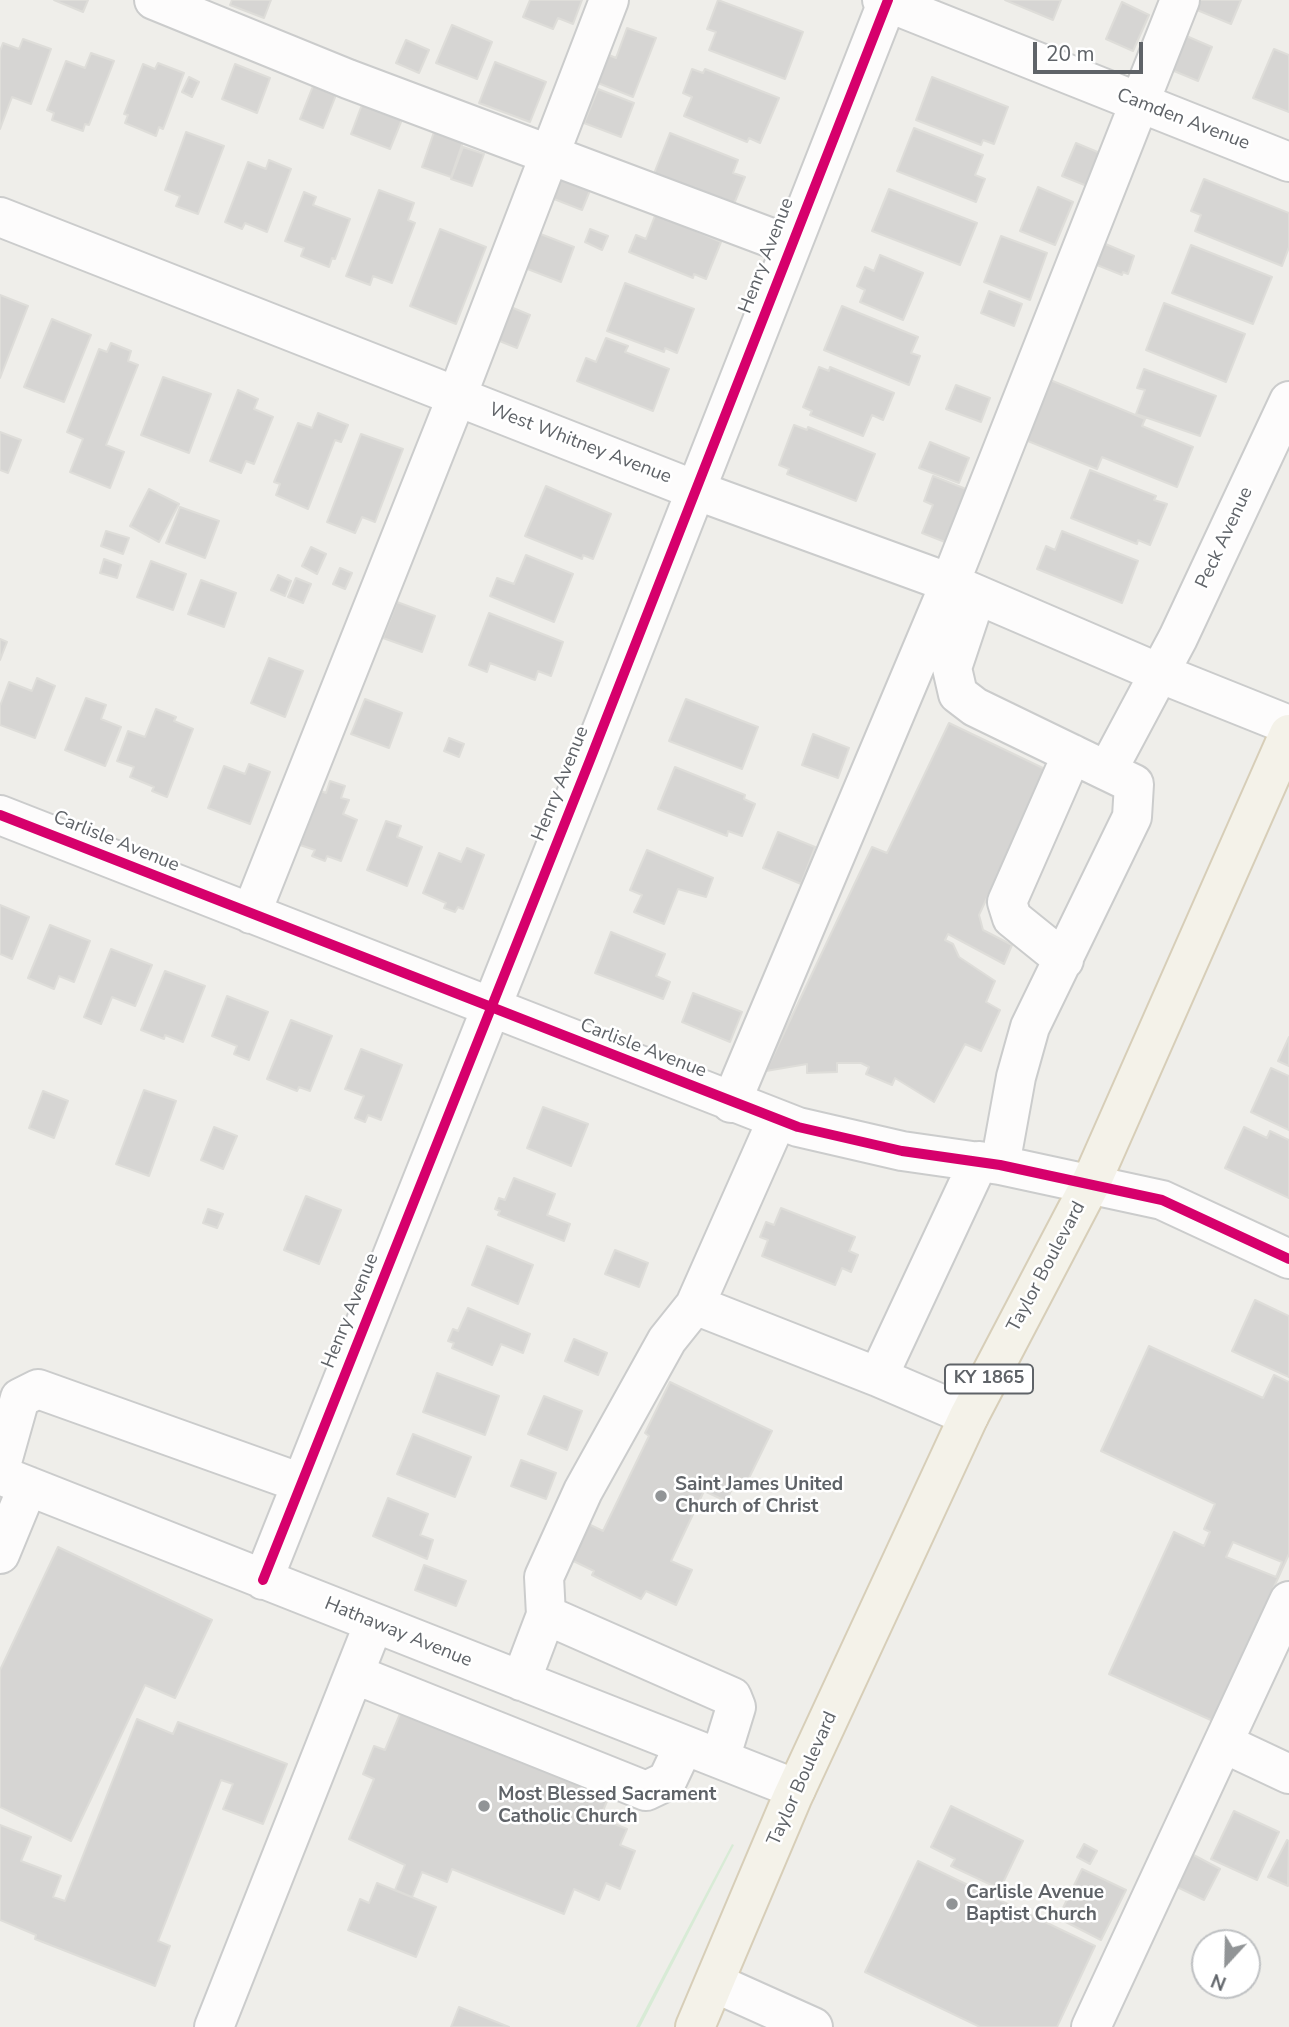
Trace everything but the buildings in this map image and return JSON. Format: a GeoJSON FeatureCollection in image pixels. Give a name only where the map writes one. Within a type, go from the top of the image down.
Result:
{"type":"FeatureCollection","features":[{"type":"Feature","properties":{"kind":"main road","name":"Taylor Boulevard"},"geometry":{"type":"LineString","coordinates":[[695,2027],[796,1789],[970,1416],[1090,1185],[1289,734]]}},
{"type":"Feature","properties":{"kind":"street"},"geometry":{"type":"LineString","coordinates":[[154,0],[348,79],[790,245]]}},
{"type":"Feature","properties":{"kind":"street"},"geometry":{"type":"LineString","coordinates":[[251,914],[457,396],[609,0]]}},
{"type":"Feature","properties":{"kind":"street"},"geometry":{"type":"LineString","coordinates":[[731,1103],[963,590],[1138,103],[1180,0]]}},
{"type":"Feature","properties":{"kind":"street","name":"Camden Avenue"},"geometry":{"type":"LineString","coordinates":[[886,1],[1289,162]]}},
{"type":"Feature","properties":{"kind":"street","name":"Henry Avenue"},"geometry":{"type":"LineString","coordinates":[[263,1580],[886,1]]}},
{"type":"Feature","properties":{"kind":"street","name":"West Whitney Avenue"},"geometry":{"type":"LineString","coordinates":[[0,217],[695,489],[963,590],[1289,725]]}},
{"type":"Feature","properties":{"kind":"street","name":"Peck Avenue"},"geometry":{"type":"LineString","coordinates":[[1107,771],[1159,673],[1289,401]]}},
{"type":"Feature","properties":{"kind":"street"},"geometry":{"type":"LineString","coordinates":[[878,1377],[990,1163],[1030,1027],[1132,817],[1134,784],[975,707],[958,694],[952,668],[963,590]]}},
{"type":"Feature","properties":{"kind":"street"},"geometry":{"type":"LineString","coordinates":[[1064,960],[1012,918],[1007,902],[1072,754]]}},
{"type":"Feature","properties":{"kind":"street","name":"Carlisle Avenue"},"geometry":{"type":"LineString","coordinates":[[0,815],[778,1120],[902,1151],[990,1163],[1162,1200],[1289,1259]]}},
{"type":"Feature","properties":{"kind":"street"},"geometry":{"type":"LineString","coordinates":[[521,1682],[546,1615],[544,1577],[583,1491],[667,1340],[695,1305],[778,1120]]}},
{"type":"Feature","properties":{"kind":"street"},"geometry":{"type":"LineString","coordinates":[[695,1305],[970,1416]]}},
{"type":"Feature","properties":{"kind":"street"},"geometry":{"type":"LineString","coordinates":[[0,1554],[20,1398],[38,1389],[301,1483]]}},
{"type":"Feature","properties":{"kind":"street","name":"Hathaway Avenue"},"geometry":{"type":"LineString","coordinates":[[9,1477],[263,1580],[796,1789]]}},
{"type":"Feature","properties":{"kind":"street"},"geometry":{"type":"LineString","coordinates":[[1091,2027],[1289,1601]]}},
{"type":"Feature","properties":{"kind":"street"},"geometry":{"type":"LineString","coordinates":[[546,1615],[732,1697],[736,1707],[720,1759]]}},
{"type":"Feature","properties":{"kind":"street"},"geometry":{"type":"LineString","coordinates":[[214,2027],[374,1623]]}},
{"type":"Feature","properties":{"kind":"street"},"geometry":{"type":"LineString","coordinates":[[354,1674],[646,1791],[667,1781],[684,1745]]}},
{"type":"Feature","properties":{"kind":"street"},"geometry":{"type":"LineString","coordinates":[[1223,1743],[1289,1774]]}},
{"type":"Feature","properties":{"kind":"street"},"geometry":{"type":"LineString","coordinates":[[715,1983],[813,2027]]}},
{"type":"Feature","properties":{"kind":"green space"},"geometry":{"type":"Polygon","coordinates":[[[732,1844],[734,1845],[640,2027],[636,2027],[732,1844]]]}},
{"type":"Feature","properties":{"kind":"cycle path"},"geometry":{"type":"LineString","coordinates":[[263,1580],[590,760],[888,0]]}},
{"type":"Feature","properties":{"kind":"cycle path"},"geometry":{"type":"LineString","coordinates":[[0,815],[798,1127],[902,1151],[1000,1165],[1162,1200],[1289,1259]]}},
{"type":"Feature","properties":{"kind":"place","name":"Saint James United Church of Christ"},"geometry":{"type":"Point","coordinates":[661,1496]}},
{"type":"Feature","properties":{"kind":"place","name":"Most Blessed Sacrament Catholic Church"},"geometry":{"type":"Point","coordinates":[484,1806]}},
{"type":"Feature","properties":{"kind":"place","name":"Carlisle Avenue Baptist Church"},"geometry":{"type":"Point","coordinates":[952,1904]}}]}
